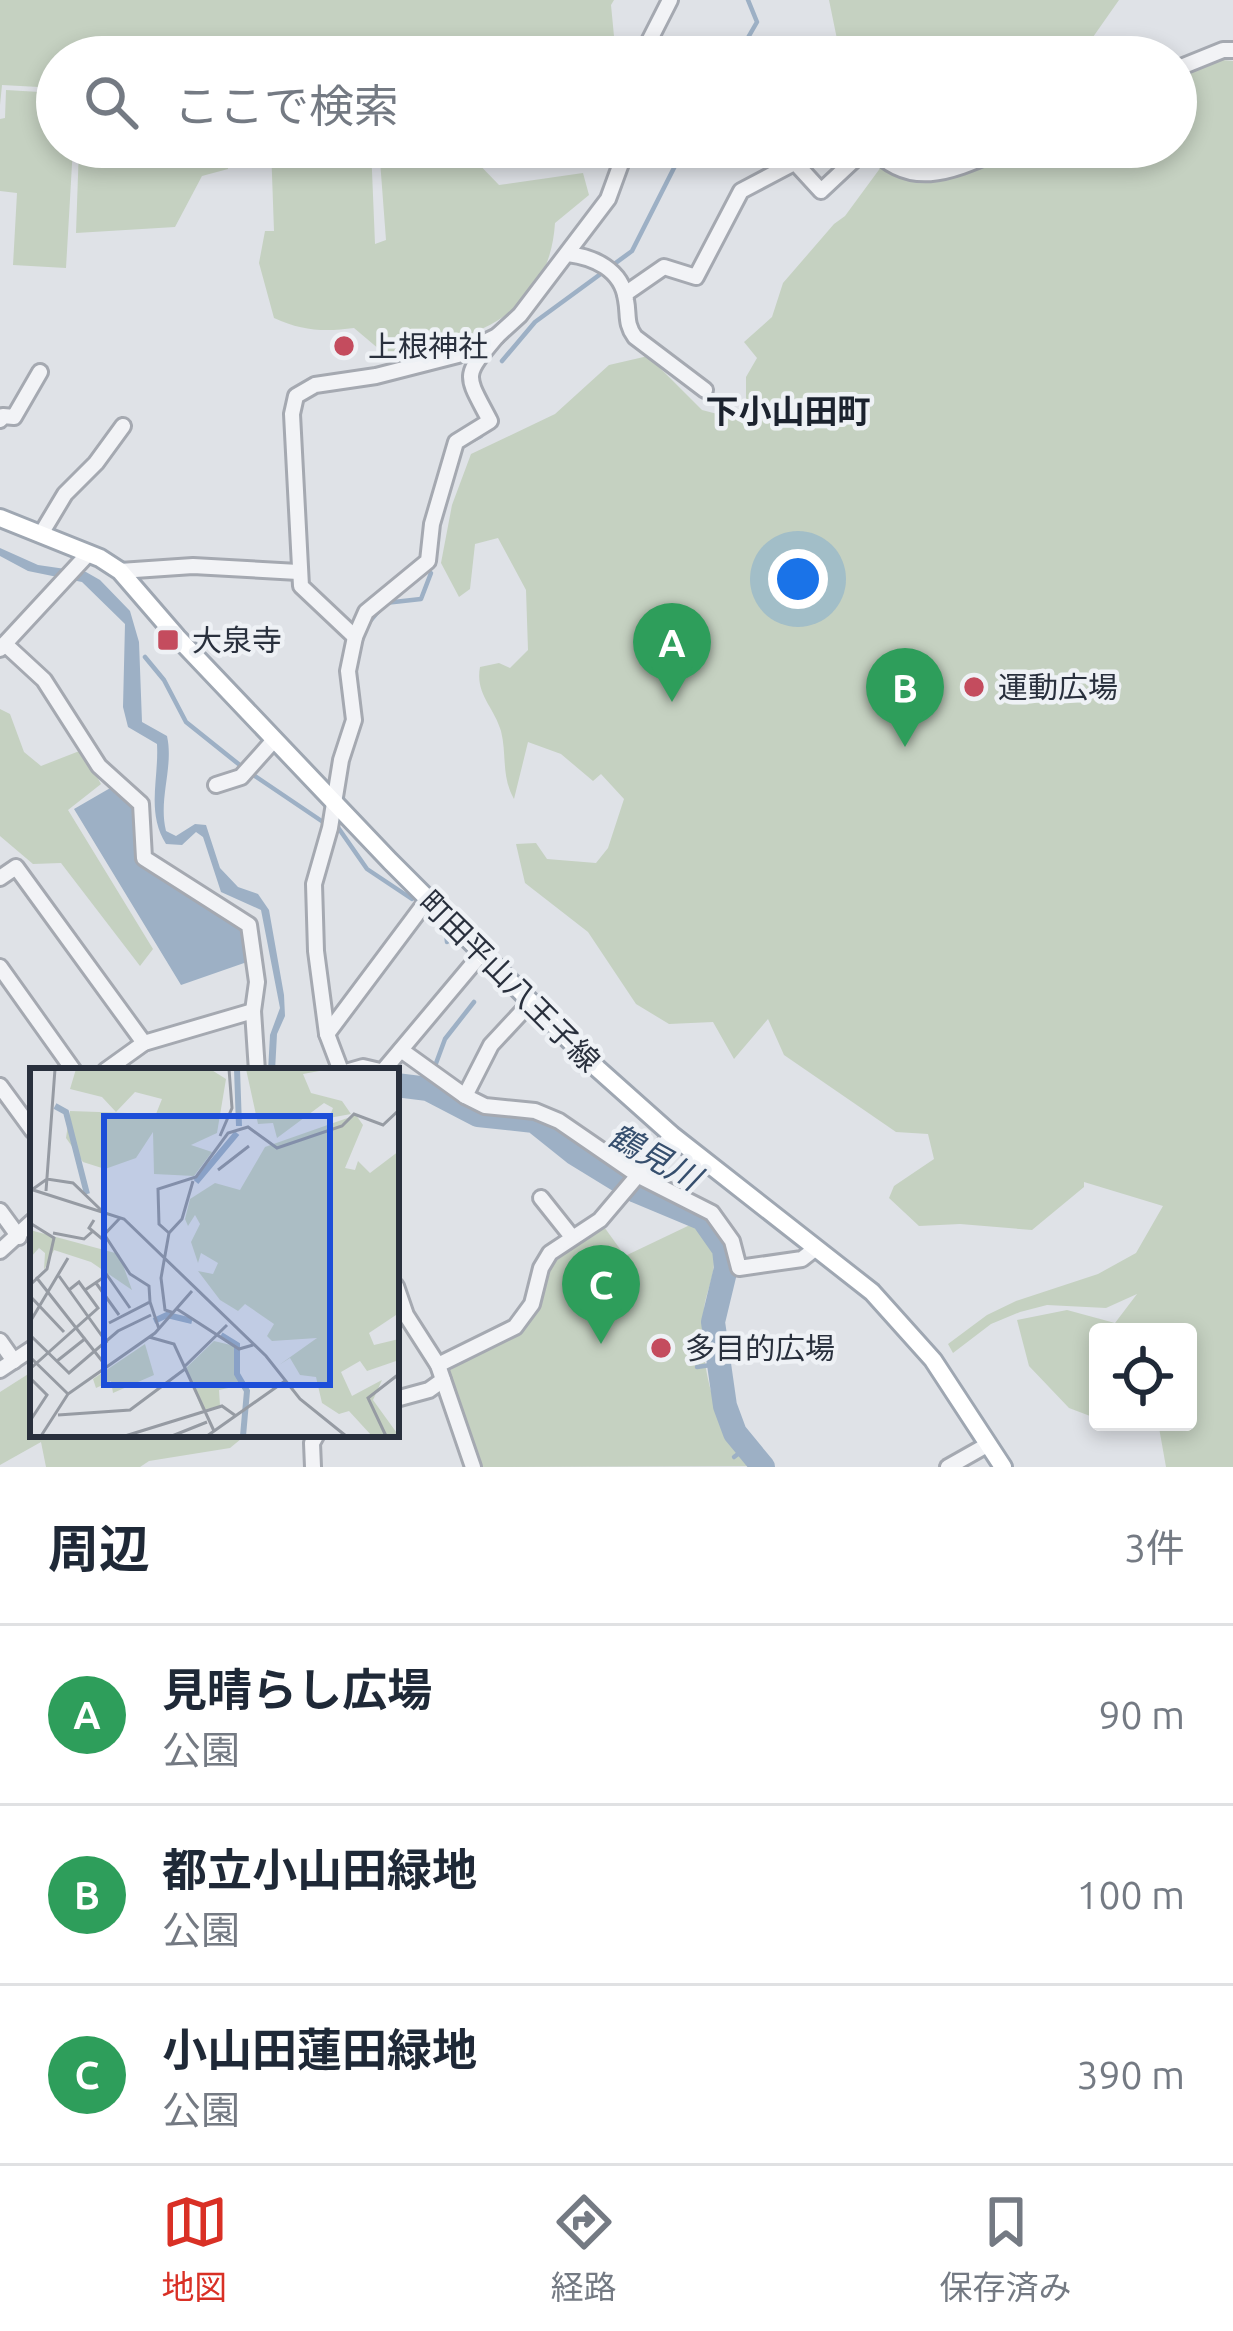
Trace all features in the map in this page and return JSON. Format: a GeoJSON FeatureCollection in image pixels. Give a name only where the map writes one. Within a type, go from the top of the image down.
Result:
{"type":"FeatureCollection","features":[{"type":"Feature","properties":{"kind":"main road","name":"町田平山八王子線"},"geometry":{"type":"LineString","coordinates":[[0,518],[41,534],[82,560],[120,571],[274,740],[531,1002],[672,1136],[872,1292],[903,1323],[1003,1467]]}},
{"type":"Feature","properties":{"kind":"street"},"geometry":{"type":"LineString","coordinates":[[652,36],[670,0]]}},
{"type":"Feature","properties":{"kind":"street"},"geometry":{"type":"LineString","coordinates":[[1197,61],[1233,50]]}},
{"type":"Feature","properties":{"kind":"street"},"geometry":{"type":"LineString","coordinates":[[344,1068],[327,1034],[316,951],[314,884],[354,720],[349,671],[355,637],[366,612],[428,561],[432,524],[456,442],[490,421],[470,382],[471,369],[568,254],[608,199],[619,168]]}},
{"type":"Feature","properties":{"kind":"street"},"geometry":{"type":"LineString","coordinates":[[625,294],[664,267],[695,277],[741,191],[785,168]]}},
{"type":"Feature","properties":{"kind":"street"},"geometry":{"type":"LineString","coordinates":[[799,168],[820,191],[846,168]]}},
{"type":"Feature","properties":{"kind":"street"},"geometry":{"type":"LineString","coordinates":[[900,168],[932,173],[958,168]]}},
{"type":"Feature","properties":{"kind":"street"},"geometry":{"type":"LineString","coordinates":[[568,254],[599,260],[625,294],[627,326],[635,337],[705,390]]}},
{"type":"Feature","properties":{"kind":"street"},"geometry":{"type":"LineString","coordinates":[[355,637],[301,586],[292,414],[296,396],[315,386],[458,355],[497,336]]}},
{"type":"Feature","properties":{"kind":"street"},"geometry":{"type":"LineString","coordinates":[[0,420],[14,417],[40,372]]}},
{"type":"Feature","properties":{"kind":"street"},"geometry":{"type":"LineString","coordinates":[[41,534],[65,494],[96,463],[122,426]]}},
{"type":"Feature","properties":{"kind":"street"},"geometry":{"type":"LineString","coordinates":[[82,560],[2,647],[44,680],[99,766],[141,804],[144,858],[249,926],[257,982],[257,1068]]}},
{"type":"Feature","properties":{"kind":"street"},"geometry":{"type":"LineString","coordinates":[[120,571],[193,566],[298,572]]}},
{"type":"Feature","properties":{"kind":"street"},"geometry":{"type":"LineString","coordinates":[[216,785],[241,776],[274,740]]}},
{"type":"Feature","properties":{"kind":"street"},"geometry":{"type":"LineString","coordinates":[[0,878],[16,867],[144,1043]]}},
{"type":"Feature","properties":{"kind":"street"},"geometry":{"type":"LineString","coordinates":[[327,1034],[428,899]]}},
{"type":"Feature","properties":{"kind":"street"},"geometry":{"type":"LineString","coordinates":[[385,1068],[482,952]]}},
{"type":"Feature","properties":{"kind":"street"},"geometry":{"type":"LineString","coordinates":[[0,967],[72,1068]]}},
{"type":"Feature","properties":{"kind":"street"},"geometry":{"type":"LineString","coordinates":[[465,1096],[491,1045],[531,1002]]}},
{"type":"Feature","properties":{"kind":"street"},"geometry":{"type":"LineString","coordinates":[[109,1068],[144,1043],[254,1012]]}},
{"type":"Feature","properties":{"kind":"street"},"geometry":{"type":"LineString","coordinates":[[401,1050],[484,1106],[536,1111],[559,1121],[634,1182],[712,1213],[732,1241],[740,1268],[802,1259],[816,1248]]}},
{"type":"Feature","properties":{"kind":"street"},"geometry":{"type":"LineString","coordinates":[[0,1085],[30,1123]]}},
{"type":"Feature","properties":{"kind":"street"},"geometry":{"type":"LineString","coordinates":[[399,1398],[429,1390],[440,1372],[515,1327],[532,1304],[545,1260],[600,1220],[672,1136]]}},
{"type":"Feature","properties":{"kind":"street"},"geometry":{"type":"LineString","coordinates":[[541,1198],[572,1237]]}},
{"type":"Feature","properties":{"kind":"street"},"geometry":{"type":"LineString","coordinates":[[0,1210],[19,1237]]}},
{"type":"Feature","properties":{"kind":"street"},"geometry":{"type":"LineString","coordinates":[[0,1251],[30,1224]]}},
{"type":"Feature","properties":{"kind":"street"},"geometry":{"type":"LineString","coordinates":[[399,1295],[440,1372],[473,1467]]}},
{"type":"Feature","properties":{"kind":"street"},"geometry":{"type":"LineString","coordinates":[[0,1341],[14,1361]]}},
{"type":"Feature","properties":{"kind":"street"},"geometry":{"type":"LineString","coordinates":[[0,1370],[30,1350]]}},
{"type":"Feature","properties":{"kind":"street"},"geometry":{"type":"LineString","coordinates":[[313,1467],[315,1437]]}},
{"type":"Feature","properties":{"kind":"street"},"geometry":{"type":"LineString","coordinates":[[948,1467],[987,1445]]}},
{"type":"Feature","properties":{"kind":"green space"},"geometry":{"type":"Polygon","coordinates":[[[0,0],[614,0],[614,36],[36,36],[36,87],[2,85],[0,105],[0,0]]]}},
{"type":"Feature","properties":{"kind":"green space"},"geometry":{"type":"Polygon","coordinates":[[[829,0],[1119,0],[1094,36],[836,36],[829,0]]]}},
{"type":"Feature","properties":{"kind":"green space"},"geometry":{"type":"Polygon","coordinates":[[[1197,60],[1233,61],[1233,1467],[1166,1467],[1160,1431],[1197,1431],[1197,1323],[1115,1323],[1137,1294],[1106,1308],[1047,1305],[1020,1312],[991,1324],[953,1353],[948,1344],[987,1315],[1098,1274],[1136,1253],[1163,1206],[1084,1182],[1084,1187],[1032,1230],[919,1226],[889,1198],[894,1186],[934,1159],[928,1134],[896,1132],[784,1055],[768,1019],[734,1059],[713,1022],[669,1024],[636,1004],[588,932],[525,883],[516,844],[536,843],[547,859],[596,863],[608,848],[624,799],[601,774],[593,781],[561,754],[528,742],[514,799],[507,782],[501,731],[479,677],[480,667],[499,663],[510,668],[528,650],[526,590],[498,538],[475,544],[470,589],[459,597],[441,563],[452,505],[471,454],[555,414],[609,365],[648,356],[702,410],[725,416],[746,404],[746,377],[757,358],[744,342],[772,317],[783,283],[845,216],[880,168],[898,175],[934,178],[961,168],[1197,168],[1197,60]]]}},
{"type":"Feature","properties":{"kind":"green space"},"geometry":{"type":"Polygon","coordinates":[[[6,90],[36,92],[36,168],[72,168],[66,268],[13,265],[17,193],[0,191],[0,119],[5,118],[6,90]]]}},
{"type":"Feature","properties":{"kind":"green space"},"geometry":{"type":"Polygon","coordinates":[[[78,168],[228,168],[202,176],[175,227],[76,233],[78,168]]]}},
{"type":"Feature","properties":{"kind":"green space"},"geometry":{"type":"Polygon","coordinates":[[[272,168],[372,168],[375,244],[386,240],[381,168],[483,168],[499,185],[583,173],[589,195],[555,223],[549,256],[520,304],[473,333],[386,355],[354,328],[314,329],[274,318],[259,263],[265,231],[274,231],[272,168]]]}},
{"type":"Feature","properties":{"kind":"green space"},"geometry":{"type":"Polygon","coordinates":[[[0,709],[10,714],[24,752],[41,766],[82,750],[101,784],[68,810],[153,949],[140,966],[61,863],[33,864],[0,836],[0,709]]]}},
{"type":"Feature","properties":{"kind":"green space"},"geometry":{"type":"Polygon","coordinates":[[[602,1224],[625,1256],[692,1224],[708,1241],[714,1261],[704,1309],[707,1372],[728,1432],[752,1466],[478,1467],[447,1372],[517,1331],[533,1315],[553,1258],[602,1224]]]}},
{"type":"Feature","properties":{"kind":"green space"},"geometry":{"type":"Polygon","coordinates":[[[1067,1310],[1115,1323],[1089,1323],[1089,1416],[1069,1408],[1029,1366],[1017,1320],[1067,1310]]]}},
{"type":"Feature","properties":{"kind":"green space"},"geometry":{"type":"Polygon","coordinates":[[[30,1373],[30,1437],[243,1437],[230,1448],[149,1461],[140,1467],[46,1467],[41,1442],[0,1465],[0,1392],[30,1373]]]}},
{"type":"Feature","properties":{"kind":"water"},"geometry":{"type":"Polygon","coordinates":[[[0,548],[38,565],[86,572],[130,611],[139,642],[142,722],[167,736],[166,831],[176,836],[195,824],[206,825],[220,868],[238,887],[258,894],[269,910],[285,1016],[277,1034],[275,1068],[268,1068],[270,1035],[280,1008],[261,910],[221,892],[203,837],[196,832],[182,845],[166,844],[160,832],[155,808],[157,744],[128,727],[123,707],[125,624],[82,582],[28,571],[0,556],[0,548]]]}},
{"type":"Feature","properties":{"kind":"water"},"geometry":{"type":"Polygon","coordinates":[[[112,787],[133,806],[139,862],[241,929],[247,962],[181,985],[74,809],[112,787]]]}},
{"type":"Feature","properties":{"kind":"waterway"},"geometry":{"type":"LineString","coordinates":[[748,0],[757,22],[749,36]]}},
{"type":"Feature","properties":{"kind":"waterway"},"geometry":{"type":"LineString","coordinates":[[502,361],[535,322],[632,251],[674,168]]}},
{"type":"Feature","properties":{"kind":"waterway"},"geometry":{"type":"LineString","coordinates":[[465,444],[481,436]]}},
{"type":"Feature","properties":{"kind":"waterway"},"geometry":{"type":"LineString","coordinates":[[371,620],[385,603],[421,599],[431,573]]}},
{"type":"Feature","properties":{"kind":"waterway"},"geometry":{"type":"LineString","coordinates":[[145,657],[164,680],[186,722],[241,766]]}},
{"type":"Feature","properties":{"kind":"waterway"},"geometry":{"type":"LineString","coordinates":[[252,774],[326,824]]}},
{"type":"Feature","properties":{"kind":"waterway"},"geometry":{"type":"LineString","coordinates":[[337,826],[367,869],[412,899]]}},
{"type":"Feature","properties":{"kind":"waterway"},"geometry":{"type":"LineString","coordinates":[[429,916],[446,933],[447,942]]}},
{"type":"Feature","properties":{"kind":"waterway"},"geometry":{"type":"LineString","coordinates":[[435,1066],[445,1039],[474,1002]]}},
{"type":"Feature","properties":{"kind":"waterway","name":"鶴見川"},"geometry":{"type":"LineString","coordinates":[[428,1089],[429,1084]]}},
{"type":"Feature","properties":{"kind":"waterway","name":"鶴見川"},"geometry":{"type":"LineString","coordinates":[[399,1085],[428,1089],[478,1115],[534,1121],[574,1153],[636,1191],[703,1219],[724,1249],[726,1268],[713,1322],[725,1406],[735,1433],[763,1467]]}},
{"type":"Feature","properties":{"kind":"waterway"},"geometry":{"type":"LineString","coordinates":[[697,1367],[718,1364]]}},
{"type":"Feature","properties":{"kind":"waterway"},"geometry":{"type":"LineString","coordinates":[[734,1457],[746,1448]]}},
{"type":"Feature","properties":{"kind":"place","name":"上根神社"},"geometry":{"type":"Point","coordinates":[344,346]}},
{"type":"Feature","properties":{"kind":"place","name":"大泉寺"},"geometry":{"type":"Point","coordinates":[168,640]}},
{"type":"Feature","properties":{"kind":"place","name":"運動広場"},"geometry":{"type":"Point","coordinates":[974,687]}},
{"type":"Feature","properties":{"kind":"place","name":"見晴らし広場"},"geometry":{"type":"Point","coordinates":[672,702]}},
{"type":"Feature","properties":{"kind":"place","name":"都立小山田緑地"},"geometry":{"type":"Point","coordinates":[905,747]}},
{"type":"Feature","properties":{"kind":"place","name":"小山田蓮田緑地"},"geometry":{"type":"Point","coordinates":[601,1344]}},
{"type":"Feature","properties":{"kind":"place","name":"多目的広場"},"geometry":{"type":"Point","coordinates":[661,1348]}},
{"type":"Feature","properties":{"kind":"district","name":"下小山田町"},"geometry":{"type":"Point","coordinates":[788,410]}}]}
